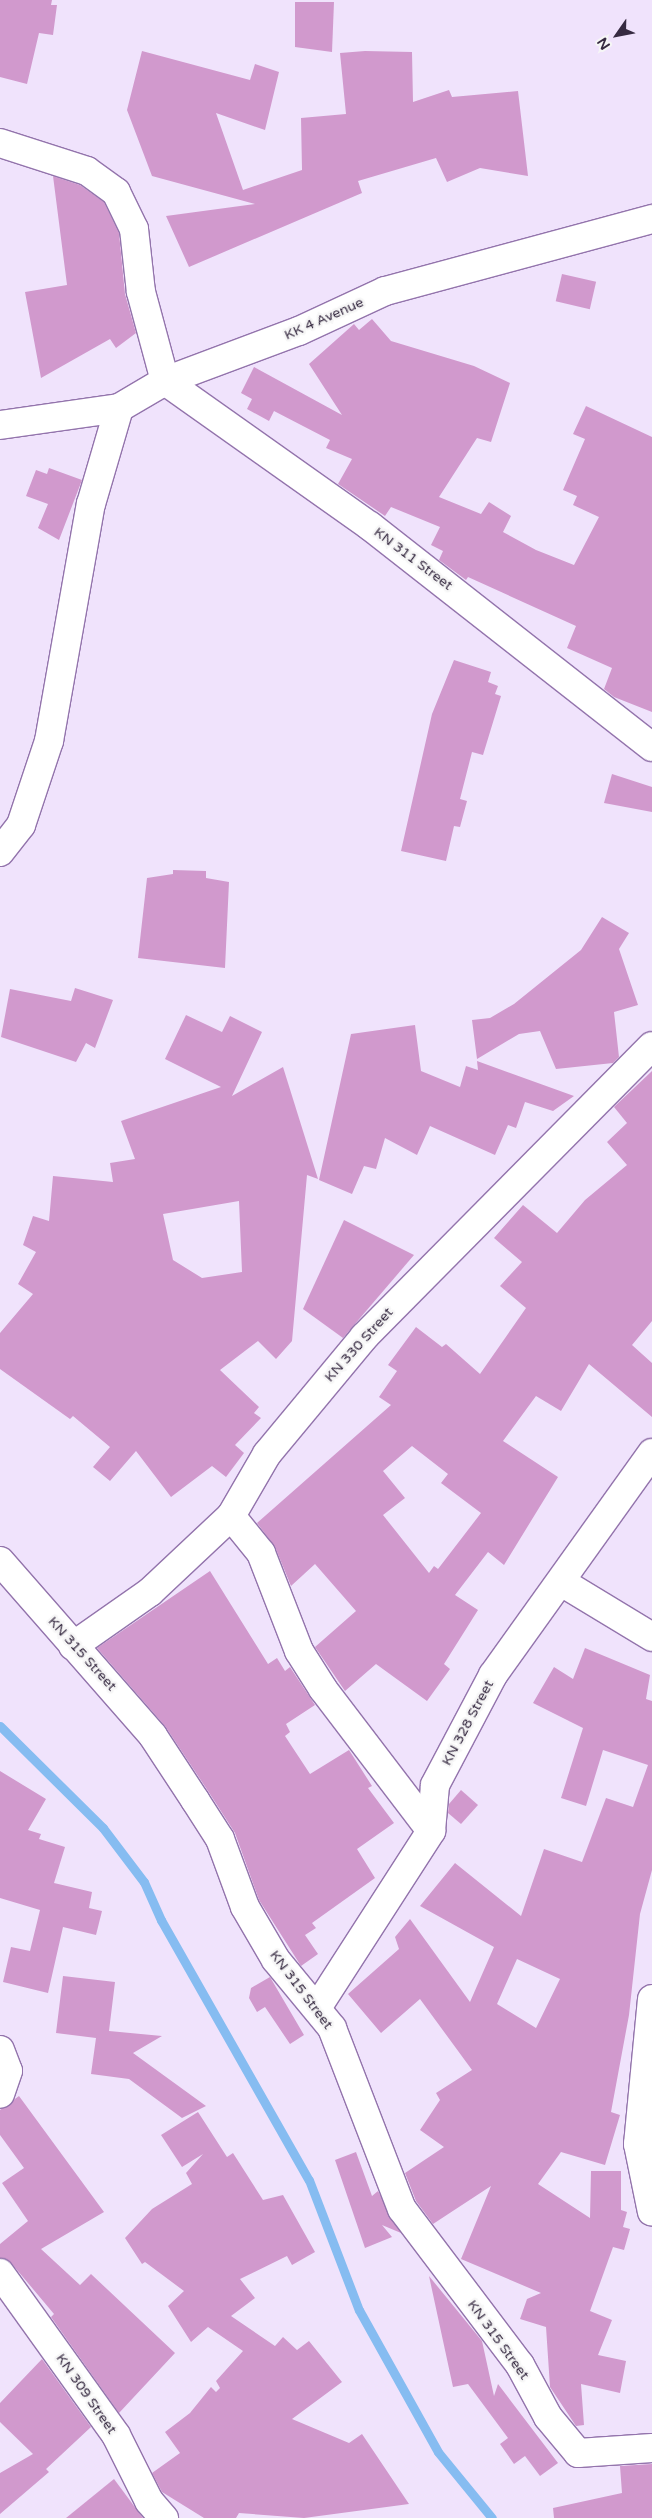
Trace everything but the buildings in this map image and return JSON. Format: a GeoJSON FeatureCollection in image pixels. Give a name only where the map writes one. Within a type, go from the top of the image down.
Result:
{"type":"FeatureCollection","features":[{"type":"Feature","properties":{"kind":"street"},"geometry":{"type":"LineString","coordinates":[[0,143],[87,171],[116,192],[134,229],[141,292],[166,381]]}},
{"type":"Feature","properties":{"kind":"street","name":"KK 4 Avenue"},"geometry":{"type":"LineString","coordinates":[[0,425],[119,408],[166,381],[299,331],[385,291],[652,220]]}},
{"type":"Feature","properties":{"kind":"street","name":"KN 311 Street"},"geometry":{"type":"LineString","coordinates":[[166,381],[370,526],[652,747]]}},
{"type":"Feature","properties":{"kind":"street"},"geometry":{"type":"LineString","coordinates":[[0,852],[21,825],[49,741],[91,504],[119,408]]}},
{"type":"Feature","properties":{"kind":"street","name":"KN 330 Street"},"geometry":{"type":"LineString","coordinates":[[73,1646],[150,1592],[231,1516],[267,1454],[364,1337],[652,1046]]}},
{"type":"Feature","properties":{"kind":"street","name":"KN 328 Street"},"geometry":{"type":"LineString","coordinates":[[317,2008],[431,1831],[435,1785],[493,1675],[563,1583],[620,1493],[652,1453]]}},
{"type":"Feature","properties":{"kind":"street"},"geometry":{"type":"LineString","coordinates":[[231,1516],[261,1553],[299,1651],[323,1689],[431,1831]]}},
{"type":"Feature","properties":{"kind":"street","name":"KN 315 Street"},"geometry":{"type":"LineString","coordinates":[[0,1562],[153,1736],[220,1839],[245,1907],[276,1960],[317,2008],[351,2069],[402,2210],[520,2366],[548,2417],[578,2453],[652,2448]]}},
{"type":"Feature","properties":{"kind":"street"},"geometry":{"type":"LineString","coordinates":[[563,1583],[652,1637]]}},
{"type":"Feature","properties":{"kind":"street"},"geometry":{"type":"LineString","coordinates":[[652,1999],[638,2144],[652,2212]]}},
{"type":"Feature","properties":{"kind":"street"},"geometry":{"type":"LineString","coordinates":[[0,2050],[8,2071],[0,2094]]}},
{"type":"Feature","properties":{"kind":"street","name":"KN 309 Street"},"geometry":{"type":"LineString","coordinates":[[0,2273],[116,2435],[149,2501],[164,2518]]}},
{"type":"Feature","properties":{"kind":"waterway"},"geometry":{"type":"LineString","coordinates":[[0,1726],[103,1828],[144,1882],[161,1920],[309,2180],[359,2310],[438,2452],[492,2518]]}}]}
